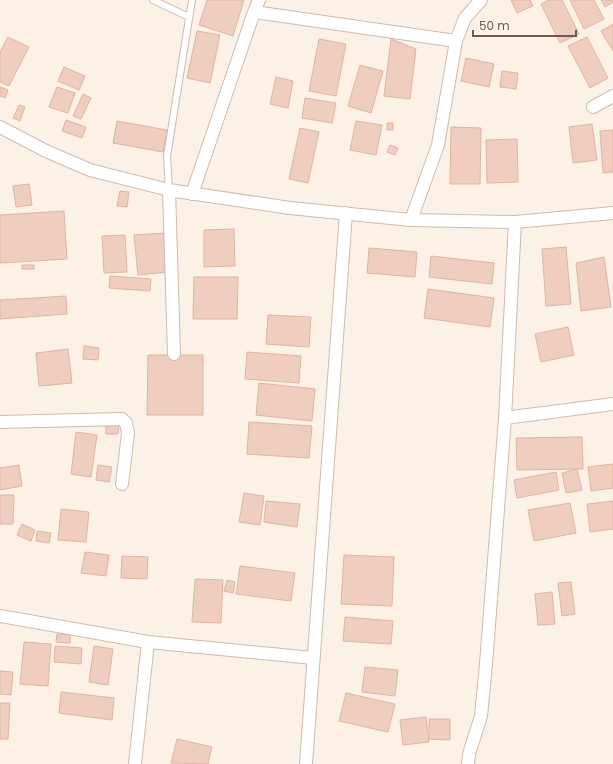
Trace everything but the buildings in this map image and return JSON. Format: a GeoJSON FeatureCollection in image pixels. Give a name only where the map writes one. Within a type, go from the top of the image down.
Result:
{"type":"FeatureCollection","features":[{"type":"Feature","properties":{"kind":"street"},"geometry":{"type":"LineString","coordinates":[[192,194],[259,0]]}},
{"type":"Feature","properties":{"kind":"street"},"geometry":{"type":"LineString","coordinates":[[411,220],[438,145],[456,41],[465,18],[481,0]]}},
{"type":"Feature","properties":{"kind":"street"},"geometry":{"type":"LineString","coordinates":[[254,12],[456,41]]}},
{"type":"Feature","properties":{"kind":"street"},"geometry":{"type":"LineString","coordinates":[[593,107],[613,96]]}},
{"type":"Feature","properties":{"kind":"street"},"geometry":{"type":"LineString","coordinates":[[0,127],[46,151],[90,170],[169,190],[290,208],[346,212],[411,220],[515,222],[613,213]]}},
{"type":"Feature","properties":{"kind":"street"},"geometry":{"type":"LineString","coordinates":[[169,190],[174,354]]}},
{"type":"Feature","properties":{"kind":"street"},"geometry":{"type":"LineString","coordinates":[[306,764],[346,212]]}},
{"type":"Feature","properties":{"kind":"street"},"geometry":{"type":"LineString","coordinates":[[468,764],[469,754],[481,716],[505,418],[515,222]]}},
{"type":"Feature","properties":{"kind":"street"},"geometry":{"type":"LineString","coordinates":[[505,418],[613,404]]}},
{"type":"Feature","properties":{"kind":"street"},"geometry":{"type":"LineString","coordinates":[[0,422],[122,419],[126,423],[128,433],[122,484]]}},
{"type":"Feature","properties":{"kind":"street"},"geometry":{"type":"LineString","coordinates":[[0,616],[148,642],[313,658]]}},
{"type":"Feature","properties":{"kind":"street"},"geometry":{"type":"LineString","coordinates":[[135,764],[148,642]]}},
{"type":"Feature","properties":{"kind":"lane"},"geometry":{"type":"LineString","coordinates":[[153,0],[189,17]]}},
{"type":"Feature","properties":{"kind":"lane"},"geometry":{"type":"LineString","coordinates":[[169,190],[167,156],[192,0]]}}]}
